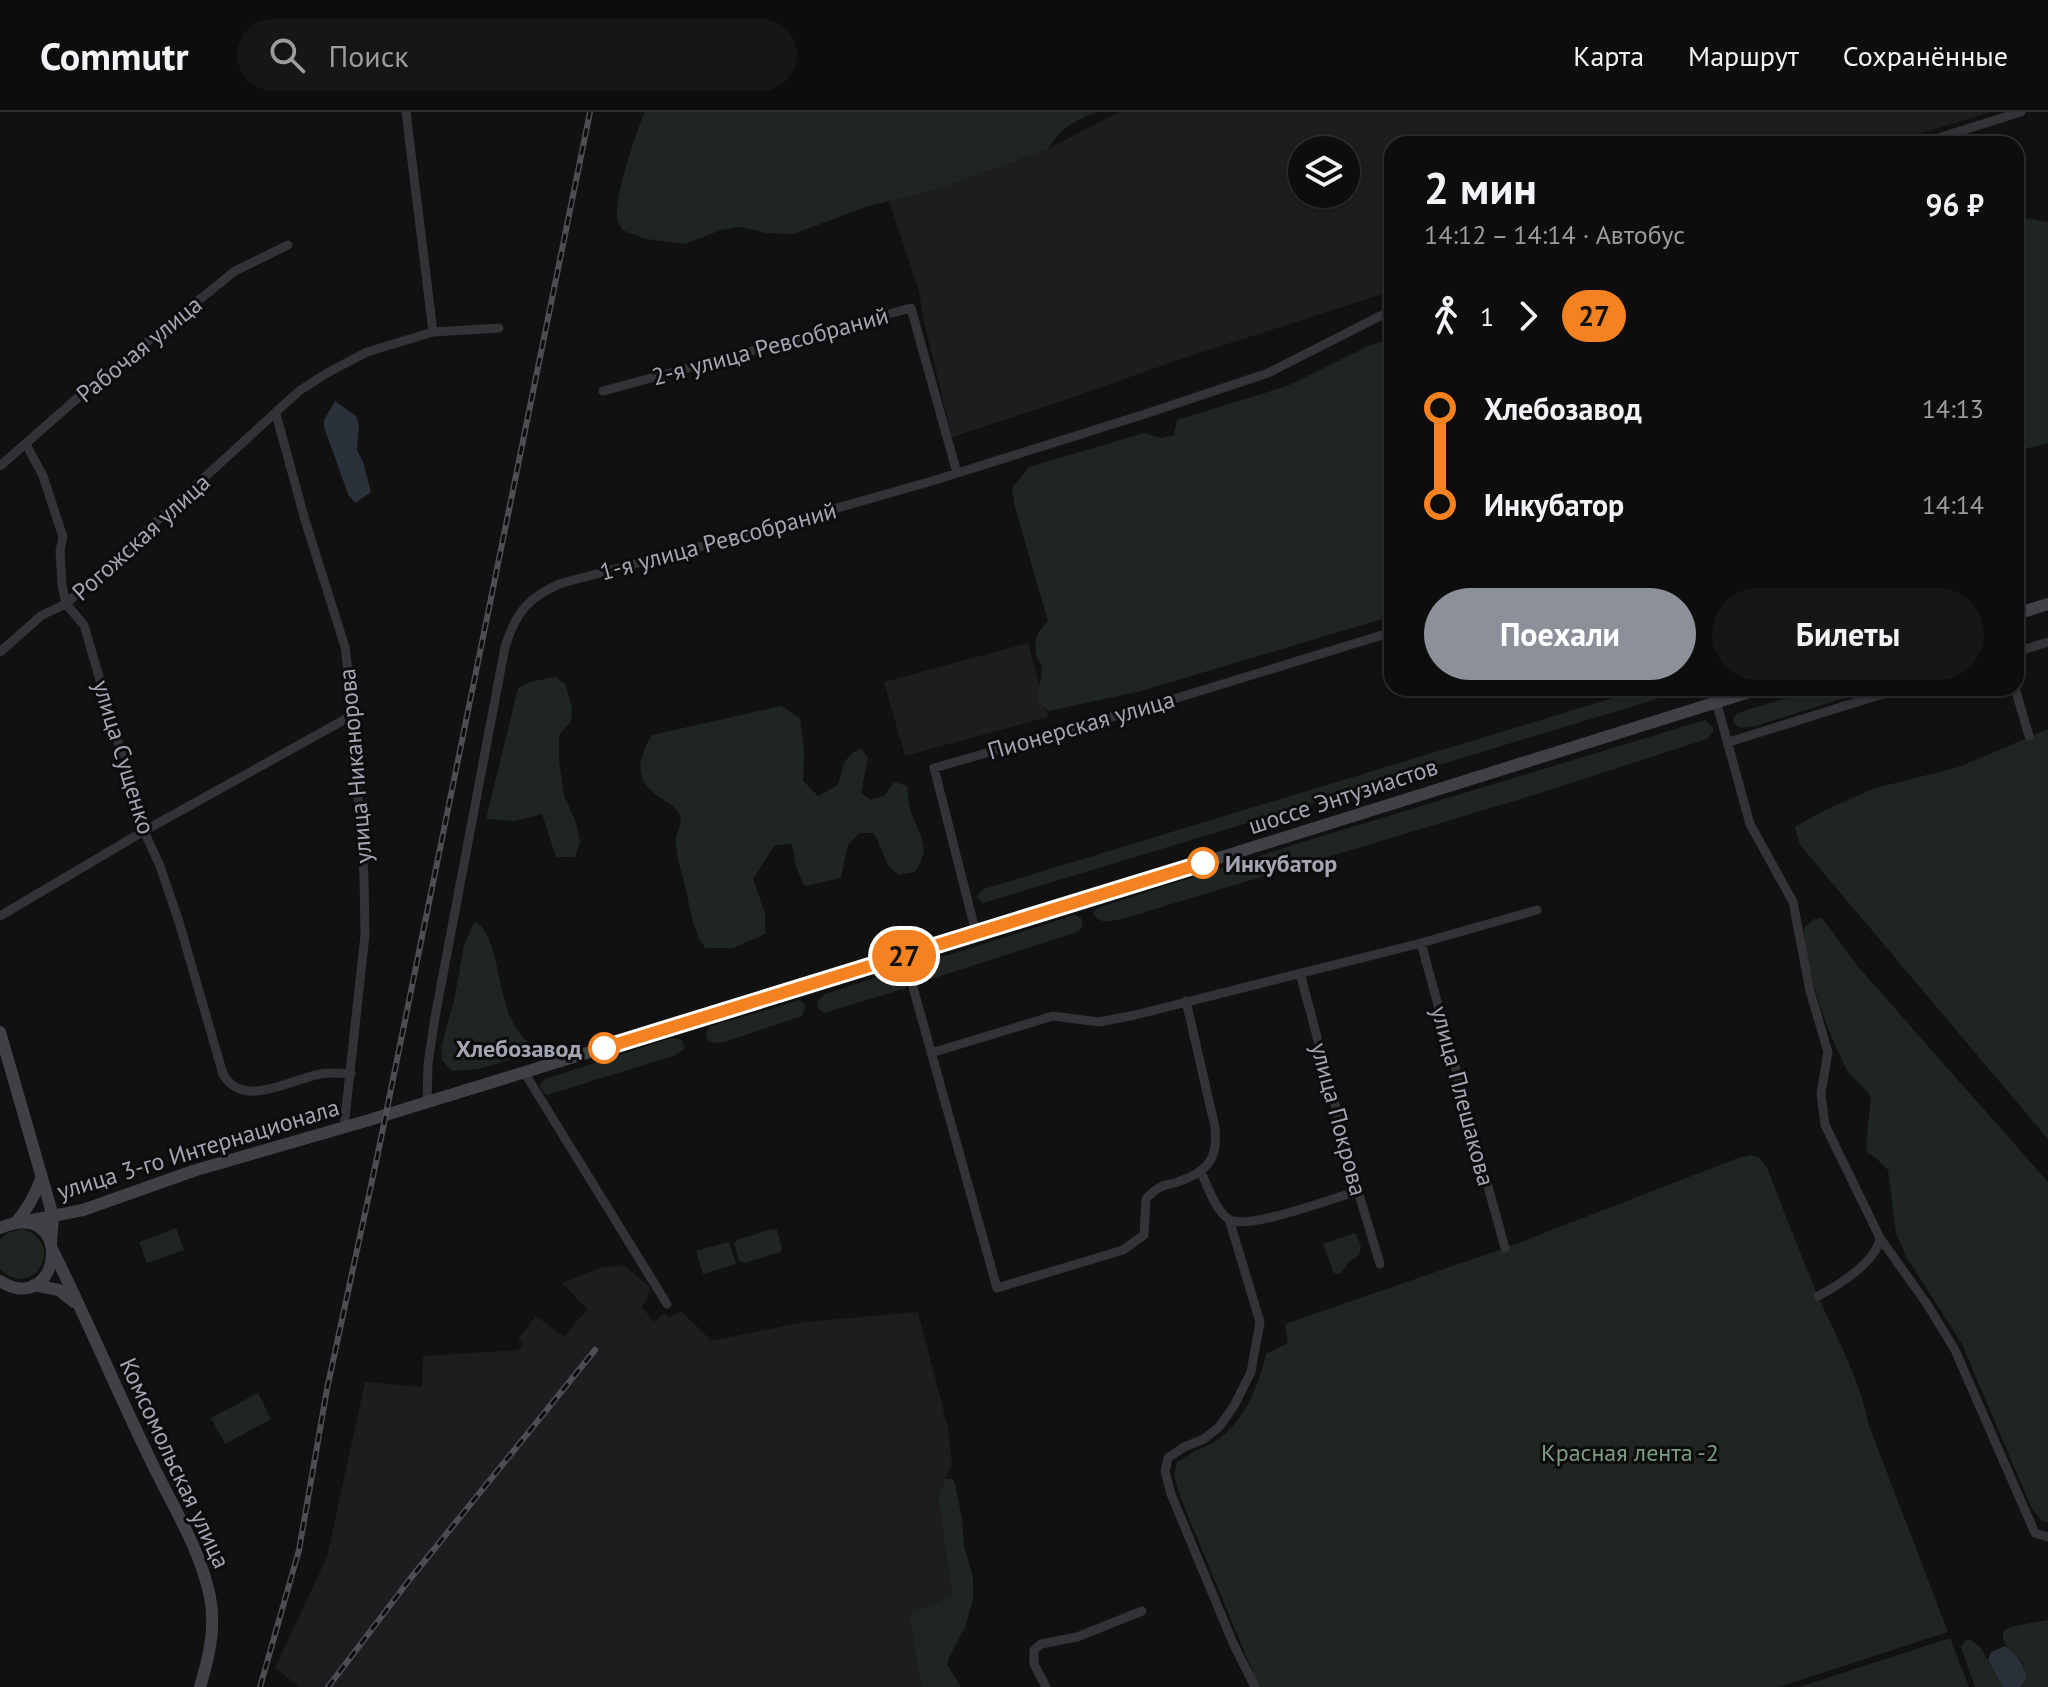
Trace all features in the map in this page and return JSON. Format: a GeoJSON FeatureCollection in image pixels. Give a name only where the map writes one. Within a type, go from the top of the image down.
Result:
{"type":"FeatureCollection","features":[{"type":"Feature","properties":{"kind":"main road"},"geometry":{"type":"LineString","coordinates":[[2024,612],[2048,604]]}},
{"type":"Feature","properties":{"kind":"main road","name":"шоссе Энтузиастов"},"geometry":{"type":"LineString","coordinates":[[386,1115],[1734,696]]}},
{"type":"Feature","properties":{"kind":"main road"},"geometry":{"type":"LineString","coordinates":[[0,1032],[53,1216],[53,1260],[47,1274],[34,1285]]}},
{"type":"Feature","properties":{"kind":"main road","name":"улица 3-го Интернационала"},"geometry":{"type":"LineString","coordinates":[[8,1225],[83,1210],[196,1170],[386,1115]]}},
{"type":"Feature","properties":{"kind":"main road"},"geometry":{"type":"LineString","coordinates":[[8,1225],[25,1212],[41,1179]]}},
{"type":"Feature","properties":{"kind":"main road"},"geometry":{"type":"LineString","coordinates":[[52,1244],[65,1220],[83,1210]]}},
{"type":"Feature","properties":{"kind":"main road"},"geometry":{"type":"LineString","coordinates":[[8,1225],[33,1225],[41,1229],[52,1244]]}},
{"type":"Feature","properties":{"kind":"main road","name":"Комсомольская улица"},"geometry":{"type":"LineString","coordinates":[[52,1244],[79,1309],[188,1536],[205,1579],[211,1598],[212,1633],[200,1687]]}},
{"type":"Feature","properties":{"kind":"main road"},"geometry":{"type":"LineString","coordinates":[[3,1284],[59,1290],[79,1309]]}},
{"type":"Feature","properties":{"kind":"street"},"geometry":{"type":"LineString","coordinates":[[406,112],[433,332]]}},
{"type":"Feature","properties":{"kind":"street"},"geometry":{"type":"LineString","coordinates":[[1944,136],[2021,112]]}},
{"type":"Feature","properties":{"kind":"street","name":"Рабочая улица"},"geometry":{"type":"LineString","coordinates":[[0,466],[82,394],[235,271],[288,245]]}},
{"type":"Feature","properties":{"kind":"street","name":"2-я улица Ревсобраний"},"geometry":{"type":"LineString","coordinates":[[603,391],[911,308],[957,473]]}},
{"type":"Feature","properties":{"kind":"street","name":"1-я улица Ревсобраний"},"geometry":{"type":"LineString","coordinates":[[427,1102],[428,1064],[435,1017],[505,647],[521,610],[537,595],[562,583],[737,537],[1142,415],[1268,373],[1384,314]]}},
{"type":"Feature","properties":{"kind":"street","name":"Рогожская улица"},"geometry":{"type":"LineString","coordinates":[[0,652],[42,615],[66,604],[299,391],[367,352],[433,332],[499,328]]}},
{"type":"Feature","properties":{"kind":"street","name":"улица Никанорова"},"geometry":{"type":"LineString","coordinates":[[276,414],[345,647],[350,687],[363,856],[365,935],[344,1127]]}},
{"type":"Feature","properties":{"kind":"street","name":"улица Сущенко"},"geometry":{"type":"LineString","coordinates":[[26,444],[43,476],[63,537],[60,551],[66,604],[84,625],[144,831],[179,922],[223,1074],[233,1087],[242,1091],[254,1091],[321,1073],[351,1074]]}},
{"type":"Feature","properties":{"kind":"street","name":"Пионерская улица"},"geometry":{"type":"LineString","coordinates":[[976,933],[934,768],[1384,634]]}},
{"type":"Feature","properties":{"kind":"street"},"geometry":{"type":"LineString","coordinates":[[2024,650],[2048,642]]}},
{"type":"Feature","properties":{"kind":"street"},"geometry":{"type":"LineString","coordinates":[[1729,742],[1876,696]]}},
{"type":"Feature","properties":{"kind":"street"},"geometry":{"type":"LineString","coordinates":[[2017,696],[2029,736]]}},
{"type":"Feature","properties":{"kind":"street"},"geometry":{"type":"LineString","coordinates":[[1716,701],[1750,824],[1793,902],[1810,991],[1828,1052],[1821,1093],[1825,1125],[1880,1238],[1955,1350],[2035,1533],[2048,1537]]}},
{"type":"Feature","properties":{"kind":"street"},"geometry":{"type":"LineString","coordinates":[[0,916],[144,831],[351,716]]}},
{"type":"Feature","properties":{"kind":"street"},"geometry":{"type":"LineString","coordinates":[[931,1053],[1053,1016],[1099,1022],[1135,1015],[1421,943],[1537,910]]}},
{"type":"Feature","properties":{"kind":"street","name":"улица Плешакова"},"geometry":{"type":"LineString","coordinates":[[1421,943],[1505,1248]]}},
{"type":"Feature","properties":{"kind":"street"},"geometry":{"type":"LineString","coordinates":[[904,955],[997,1288],[1123,1250],[1144,1235],[1146,1199],[1160,1187],[1201,1172],[1210,1161],[1217,1146],[1215,1127],[1186,1001]]}},
{"type":"Feature","properties":{"kind":"street","name":"улица Покрова"},"geometry":{"type":"LineString","coordinates":[[1300,973],[1380,1264]]}},
{"type":"Feature","properties":{"kind":"street"},"geometry":{"type":"LineString","coordinates":[[524,1072],[667,1304]]}},
{"type":"Feature","properties":{"kind":"street"},"geometry":{"type":"LineString","coordinates":[[1201,1172],[1217,1205],[1229,1219],[1260,1322],[1251,1372],[1234,1406],[1219,1427],[1204,1439],[1168,1458],[1165,1471],[1171,1494],[1233,1643],[1255,1687]]}},
{"type":"Feature","properties":{"kind":"street"},"geometry":{"type":"LineString","coordinates":[[1229,1219],[1243,1223],[1260,1220],[1358,1191]]}},
{"type":"Feature","properties":{"kind":"street"},"geometry":{"type":"LineString","coordinates":[[1818,1296],[1836,1287],[1870,1257],[1879,1248],[1880,1238]]}},
{"type":"Feature","properties":{"kind":"street"},"geometry":{"type":"LineString","coordinates":[[1046,1687],[1034,1664],[1034,1650],[1041,1644],[1077,1637],[1142,1611]]}},
{"type":"Feature","properties":{"kind":"shaded area"},"geometry":{"type":"Polygon","coordinates":[[[1119,112],[1990,112],[1913,136],[1384,136],[1384,294],[952,437],[919,291],[889,201],[936,190],[1048,149],[1119,112]]]}},
{"type":"Feature","properties":{"kind":"shaded area"},"geometry":{"type":"Polygon","coordinates":[[[335,401],[356,416],[359,426],[357,450],[371,492],[355,503],[348,494],[324,427],[324,420],[335,401]]]}},
{"type":"Feature","properties":{"kind":"shaded area"},"geometry":{"type":"Polygon","coordinates":[[[1028,643],[1048,717],[905,756],[884,682],[1028,643]]]}},
{"type":"Feature","properties":{"kind":"shaded area"},"geometry":{"type":"Polygon","coordinates":[[[625,1266],[650,1287],[642,1307],[654,1322],[664,1313],[669,1318],[681,1311],[712,1341],[804,1322],[918,1312],[948,1428],[952,1463],[938,1496],[952,1595],[909,1614],[921,1687],[300,1687],[275,1668],[327,1557],[365,1382],[422,1387],[423,1356],[518,1350],[523,1343],[518,1339],[536,1316],[564,1337],[587,1309],[562,1283],[603,1267],[625,1266]]]}},
{"type":"Feature","properties":{"kind":"shaded area"},"geometry":{"type":"Polygon","coordinates":[[[2005,1646],[2017,1656],[2024,1669],[2026,1679],[2020,1687],[2003,1687],[1988,1660],[1991,1652],[2005,1646]]]}},
{"type":"Feature","properties":{"kind":"green space"},"geometry":{"type":"Polygon","coordinates":[[[645,112],[1096,112],[1069,126],[1048,149],[936,190],[869,206],[793,234],[767,233],[740,227],[721,230],[685,244],[646,239],[622,230],[617,218],[622,181],[645,112]]]}},
{"type":"Feature","properties":{"kind":"green space"},"geometry":{"type":"Polygon","coordinates":[[[2024,218],[2048,222],[2048,443],[2024,449],[2024,218]]]}},
{"type":"Feature","properties":{"kind":"green space"},"geometry":{"type":"Polygon","coordinates":[[[1384,341],[1384,618],[1141,691],[1049,711],[1038,701],[1042,666],[1035,644],[1038,633],[1048,621],[1012,488],[1029,467],[1144,433],[1161,438],[1174,435],[1177,420],[1287,386],[1384,341]]]}},
{"type":"Feature","properties":{"kind":"green space"},"geometry":{"type":"Polygon","coordinates":[[[555,677],[565,684],[572,706],[571,721],[559,735],[559,761],[564,795],[580,842],[575,857],[556,857],[542,814],[514,821],[486,819],[518,688],[529,682],[555,677]]]}},
{"type":"Feature","properties":{"kind":"green space"},"geometry":{"type":"Polygon","coordinates":[[[1620,696],[1667,696],[983,903],[976,896],[984,889],[1620,696]]]}},
{"type":"Feature","properties":{"kind":"green space"},"geometry":{"type":"Polygon","coordinates":[[[1793,696],[1850,696],[1756,726],[1741,728],[1734,724],[1733,718],[1737,713],[1793,696]]]}},
{"type":"Feature","properties":{"kind":"green space"},"geometry":{"type":"Polygon","coordinates":[[[781,706],[800,718],[804,751],[803,781],[818,796],[838,785],[847,759],[861,748],[868,758],[861,793],[871,800],[885,795],[894,782],[907,786],[910,809],[923,842],[923,856],[915,872],[899,875],[889,867],[874,833],[859,833],[848,845],[841,878],[805,886],[796,867],[792,844],[775,845],[753,879],[765,913],[765,934],[733,948],[705,948],[692,920],[678,859],[676,840],[680,816],[646,785],[640,770],[643,753],[652,735],[781,706]]]}},
{"type":"Feature","properties":{"kind":"green space"},"geometry":{"type":"Polygon","coordinates":[[[1705,720],[1714,731],[1707,739],[1540,793],[1122,919],[1102,921],[1093,913],[1097,908],[1306,841],[1705,720]]]}},
{"type":"Feature","properties":{"kind":"green space"},"geometry":{"type":"Polygon","coordinates":[[[2048,729],[2048,1139],[1800,845],[1795,827],[1872,789],[1959,767],[2048,729]]]}},
{"type":"Feature","properties":{"kind":"green space"},"geometry":{"type":"Polygon","coordinates":[[[1075,915],[1081,918],[1083,926],[1077,932],[925,981],[913,972],[919,964],[1075,915]]]}},
{"type":"Feature","properties":{"kind":"green space"},"geometry":{"type":"Polygon","coordinates":[[[1822,918],[1860,969],[2048,1182],[2048,1523],[2042,1521],[2031,1507],[1962,1344],[1907,1258],[1896,1233],[1888,1170],[1867,1152],[1871,1098],[1841,1058],[1812,979],[1804,928],[1814,919],[1822,918]]]}},
{"type":"Feature","properties":{"kind":"green space"},"geometry":{"type":"Polygon","coordinates":[[[475,921],[485,931],[491,945],[509,1014],[529,1043],[523,1056],[478,1069],[452,1071],[442,1060],[441,1048],[454,1001],[464,945],[475,921]]]}},
{"type":"Feature","properties":{"kind":"green space"},"geometry":{"type":"Polygon","coordinates":[[[893,972],[903,973],[906,988],[824,1013],[817,1007],[825,994],[893,972]]]}},
{"type":"Feature","properties":{"kind":"green space"},"geometry":{"type":"Polygon","coordinates":[[[800,1000],[805,1008],[802,1016],[721,1043],[709,1042],[706,1035],[709,1027],[800,1000]]]}},
{"type":"Feature","properties":{"kind":"green space"},"geometry":{"type":"Polygon","coordinates":[[[672,1038],[680,1039],[685,1048],[676,1055],[547,1095],[541,1090],[540,1085],[545,1079],[672,1038]]]}},
{"type":"Feature","properties":{"kind":"green space","name":"Красная лента -2"},"geometry":{"type":"Polygon","coordinates":[[[1751,1155],[1760,1158],[1767,1168],[1811,1280],[1853,1374],[1868,1423],[1948,1632],[1779,1687],[1259,1687],[1174,1476],[1177,1462],[1216,1441],[1235,1424],[1254,1391],[1266,1354],[1288,1343],[1285,1324],[1505,1248],[1751,1155]]]}},
{"type":"Feature","properties":{"kind":"green space"},"geometry":{"type":"Polygon","coordinates":[[[176,1228],[184,1250],[147,1263],[139,1242],[176,1228]]]}},
{"type":"Feature","properties":{"kind":"green space"},"geometry":{"type":"Polygon","coordinates":[[[22,1229],[36,1236],[43,1245],[44,1256],[34,1274],[24,1278],[12,1277],[0,1269],[0,1239],[7,1233],[22,1229]]]}},
{"type":"Feature","properties":{"kind":"green space"},"geometry":{"type":"Polygon","coordinates":[[[777,1230],[782,1248],[780,1252],[744,1263],[739,1261],[734,1243],[737,1240],[777,1230]]]}},
{"type":"Feature","properties":{"kind":"green space"},"geometry":{"type":"Polygon","coordinates":[[[1355,1233],[1361,1245],[1359,1255],[1340,1274],[1334,1273],[1323,1244],[1355,1233]]]}},
{"type":"Feature","properties":{"kind":"green space"},"geometry":{"type":"Polygon","coordinates":[[[729,1242],[736,1264],[703,1274],[696,1251],[729,1242]]]}},
{"type":"Feature","properties":{"kind":"green space"},"geometry":{"type":"Polygon","coordinates":[[[258,1393],[271,1419],[225,1444],[211,1418],[258,1393]]]}},
{"type":"Feature","properties":{"kind":"green space"},"geometry":{"type":"Polygon","coordinates":[[[945,1479],[952,1479],[955,1483],[964,1545],[973,1578],[973,1599],[965,1628],[947,1664],[961,1687],[921,1687],[909,1614],[952,1595],[938,1496],[945,1479]]]}},
{"type":"Feature","properties":{"kind":"green space"},"geometry":{"type":"Polygon","coordinates":[[[2048,1620],[2048,1687],[2020,1687],[2025,1676],[2024,1666],[2005,1644],[2003,1632],[2010,1627],[2048,1620]]]}},
{"type":"Feature","properties":{"kind":"green space"},"geometry":{"type":"Polygon","coordinates":[[[1950,1638],[1969,1687],[1799,1687],[1950,1638]]]}},
{"type":"Feature","properties":{"kind":"green space"},"geometry":{"type":"Polygon","coordinates":[[[1966,1640],[1980,1647],[2003,1687],[1975,1687],[1961,1647],[1966,1640]]]}},
{"type":"Feature","properties":{"kind":"railway"},"geometry":{"type":"LineString","coordinates":[[260,1687],[299,1550],[327,1389],[590,112]]}},
{"type":"Feature","properties":{"kind":"railway"},"geometry":{"type":"LineString","coordinates":[[328,1687],[410,1579],[595,1350]]}},
{"type":"Feature","properties":{"kind":"bus line","name":"27"},"geometry":{"type":"LineString","coordinates":[[604,1048],[1203,863]]}},
{"type":"Feature","properties":{"kind":"place","name":"Инкубатор"},"geometry":{"type":"Point","coordinates":[1203,863]}},
{"type":"Feature","properties":{"kind":"place","name":"Хлебозавод"},"geometry":{"type":"Point","coordinates":[604,1048]}}]}
